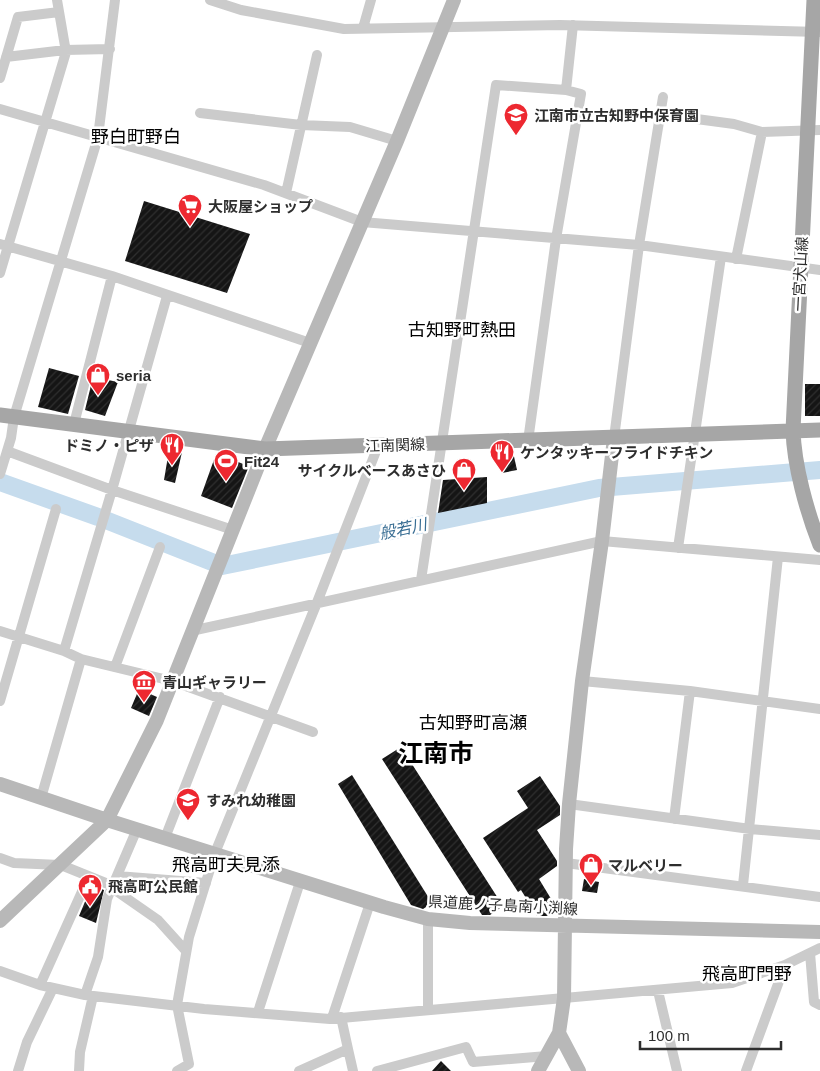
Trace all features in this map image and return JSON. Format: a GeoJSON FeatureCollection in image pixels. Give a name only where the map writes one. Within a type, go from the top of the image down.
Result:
{"type":"FeatureCollection","features":[{"type":"Feature","properties":{"kind":"main road","name":"一宮犬山線"},"geometry":{"type":"LineString","coordinates":[[814,0],[816,31],[814,131],[800,268],[792,430],[793,446],[813,528],[820,545]]}},
{"type":"Feature","properties":{"kind":"main road","name":"江南関線"},"geometry":{"type":"LineString","coordinates":[[7,416],[265,449],[820,430]]}},
{"type":"Feature","properties":{"kind":"street"},"geometry":{"type":"LineString","coordinates":[[0,273],[4,245],[45,122],[65,50],[57,0]]}},
{"type":"Feature","properties":{"kind":"street"},"geometry":{"type":"LineString","coordinates":[[0,474],[7,451],[7,416],[61,262],[98,138],[115,0]]}},
{"type":"Feature","properties":{"kind":"street"},"geometry":{"type":"LineString","coordinates":[[210,0],[241,10],[344,29],[573,25],[816,31]]}},
{"type":"Feature","properties":{"kind":"street"},"geometry":{"type":"LineString","coordinates":[[363,28],[371,0]]}},
{"type":"Feature","properties":{"kind":"street"},"geometry":{"type":"LineString","coordinates":[[0,920],[107,820],[157,720],[265,449],[397,142],[454,0]]}},
{"type":"Feature","properties":{"kind":"street"},"geometry":{"type":"LineString","coordinates":[[0,78],[18,18],[59,12]]}},
{"type":"Feature","properties":{"kind":"street"},"geometry":{"type":"LineString","coordinates":[[566,90],[573,25]]}},
{"type":"Feature","properties":{"kind":"street"},"geometry":{"type":"LineString","coordinates":[[6,57],[65,50],[110,49]]}},
{"type":"Feature","properties":{"kind":"street"},"geometry":{"type":"LineString","coordinates":[[286,193],[317,56]]}},
{"type":"Feature","properties":{"kind":"street"},"geometry":{"type":"LineString","coordinates":[[421,580],[496,85],[566,90],[581,94],[556,239],[528,441]]}},
{"type":"Feature","properties":{"kind":"street"},"geometry":{"type":"LineString","coordinates":[[538,1071],[559,1033],[564,998],[569,804],[582,681],[602,541],[639,245],[663,97]]}},
{"type":"Feature","properties":{"kind":"street"},"geometry":{"type":"LineString","coordinates":[[0,110],[264,185],[362,222],[639,245],[820,270]]}},
{"type":"Feature","properties":{"kind":"street"},"geometry":{"type":"LineString","coordinates":[[200,113],[302,125],[350,128],[397,142]]}},
{"type":"Feature","properties":{"kind":"street"},"geometry":{"type":"LineString","coordinates":[[659,114],[734,124],[762,132],[814,131]]}},
{"type":"Feature","properties":{"kind":"street"},"geometry":{"type":"LineString","coordinates":[[736,259],[762,132]]}},
{"type":"Feature","properties":{"kind":"street"},"geometry":{"type":"LineString","coordinates":[[4,245],[112,276],[310,343]]}},
{"type":"Feature","properties":{"kind":"street"},"geometry":{"type":"LineString","coordinates":[[678,548],[721,257]]}},
{"type":"Feature","properties":{"kind":"street"},"geometry":{"type":"LineString","coordinates":[[74,424],[112,276]]}},
{"type":"Feature","properties":{"kind":"street"},"geometry":{"type":"LineString","coordinates":[[64,651],[129,433],[167,296]]}},
{"type":"Feature","properties":{"kind":"street"},"geometry":{"type":"LineString","coordinates":[[177,1071],[189,1064],[177,1005],[186,951],[215,853],[316,605],[378,446]]}},
{"type":"Feature","properties":{"kind":"street"},"geometry":{"type":"LineString","coordinates":[[7,451],[112,490],[233,530]]}},
{"type":"Feature","properties":{"kind":"street"},"geometry":{"type":"LineString","coordinates":[[0,701],[56,509]]}},
{"type":"Feature","properties":{"kind":"street"},"geometry":{"type":"LineString","coordinates":[[191,631],[602,541],[820,560]]}},
{"type":"Feature","properties":{"kind":"street"},"geometry":{"type":"LineString","coordinates":[[115,667],[160,547]]}},
{"type":"Feature","properties":{"kind":"street"},"geometry":{"type":"LineString","coordinates":[[743,886],[778,557]]}},
{"type":"Feature","properties":{"kind":"street"},"geometry":{"type":"LineString","coordinates":[[0,631],[64,651],[81,659],[172,681],[271,715],[313,732]]}},
{"type":"Feature","properties":{"kind":"street"},"geometry":{"type":"LineString","coordinates":[[41,798],[81,659]]}},
{"type":"Feature","properties":{"kind":"street"},"geometry":{"type":"LineString","coordinates":[[582,681],[690,691],[820,708]]}},
{"type":"Feature","properties":{"kind":"street"},"geometry":{"type":"LineString","coordinates":[[674,818],[690,691]]}},
{"type":"Feature","properties":{"kind":"street"},"geometry":{"type":"LineString","coordinates":[[165,838],[220,697]]}},
{"type":"Feature","properties":{"kind":"street","name":"県道鹿ノ子島南小渕線"},"geometry":{"type":"LineString","coordinates":[[0,784],[300,882],[428,920],[820,932]]}},
{"type":"Feature","properties":{"kind":"street"},"geometry":{"type":"LineString","coordinates":[[569,804],[750,829],[820,835]]}},
{"type":"Feature","properties":{"kind":"street"},"geometry":{"type":"LineString","coordinates":[[79,1071],[89,995],[98,957],[107,899],[137,829]]}},
{"type":"Feature","properties":{"kind":"street"},"geometry":{"type":"LineString","coordinates":[[0,858],[14,863],[60,865],[114,883],[206,883]]}},
{"type":"Feature","properties":{"kind":"street"},"geometry":{"type":"LineString","coordinates":[[566,863],[820,897]]}},
{"type":"Feature","properties":{"kind":"street"},"geometry":{"type":"LineString","coordinates":[[40,985],[89,876]]}},
{"type":"Feature","properties":{"kind":"street"},"geometry":{"type":"LineString","coordinates":[[258,1012],[300,882]]}},
{"type":"Feature","properties":{"kind":"street"},"geometry":{"type":"LineString","coordinates":[[114,883],[158,920],[186,951]]}},
{"type":"Feature","properties":{"kind":"street"},"geometry":{"type":"LineString","coordinates":[[353,1071],[348,1049],[337,1018],[370,903]]}},
{"type":"Feature","properties":{"kind":"street"},"geometry":{"type":"LineString","coordinates":[[428,920],[428,1009]]}},
{"type":"Feature","properties":{"kind":"street"},"geometry":{"type":"LineString","coordinates":[[0,971],[40,985],[89,995],[177,1005],[337,1018],[732,983],[785,964],[820,948]]}},
{"type":"Feature","properties":{"kind":"street"},"geometry":{"type":"LineString","coordinates":[[810,953],[814,1002],[820,1005]]}},
{"type":"Feature","properties":{"kind":"street"},"geometry":{"type":"LineString","coordinates":[[746,1071],[785,964]]}},
{"type":"Feature","properties":{"kind":"street"},"geometry":{"type":"LineString","coordinates":[[18,1071],[27,1042],[52,988]]}},
{"type":"Feature","properties":{"kind":"street"},"geometry":{"type":"LineString","coordinates":[[658,991],[677,1071]]}},
{"type":"Feature","properties":{"kind":"street"},"geometry":{"type":"LineString","coordinates":[[559,1033],[579,1071]]}},
{"type":"Feature","properties":{"kind":"street"},"geometry":{"type":"LineString","coordinates":[[376,1071],[466,1047],[473,1062],[547,1056]]}},
{"type":"Feature","properties":{"kind":"street"},"geometry":{"type":"LineString","coordinates":[[299,1071],[348,1049]]}},
{"type":"Feature","properties":{"kind":"building"},"geometry":{"type":"Polygon","coordinates":[[[144,201],[250,234],[227,293],[125,261],[144,201]]]}},
{"type":"Feature","properties":{"kind":"building"},"geometry":{"type":"Polygon","coordinates":[[[49,368],[79,376],[68,414],[38,407],[49,368]]]}},
{"type":"Feature","properties":{"kind":"building","name":"seria"},"geometry":{"type":"Polygon","coordinates":[[[93,377],[118,382],[105,416],[85,410],[93,377]]]}},
{"type":"Feature","properties":{"kind":"building"},"geometry":{"type":"Polygon","coordinates":[[[805,384],[820,384],[820,416],[805,416],[805,384]]]}},
{"type":"Feature","properties":{"kind":"building","name":"ドミノ・ピザ"},"geometry":{"type":"Polygon","coordinates":[[[169,450],[182,452],[175,483],[164,480],[169,450]]]}},
{"type":"Feature","properties":{"kind":"building"},"geometry":{"type":"Polygon","coordinates":[[[513,452],[517,470],[502,473],[498,455],[513,452]]]}},
{"type":"Feature","properties":{"kind":"building","name":"Fit24"},"geometry":{"type":"Polygon","coordinates":[[[216,454],[249,466],[232,508],[201,496],[216,454]]]}},
{"type":"Feature","properties":{"kind":"building","name":"サイクルベースあさひ"},"geometry":{"type":"Polygon","coordinates":[[[487,477],[487,503],[438,513],[443,480],[487,477]]]}},
{"type":"Feature","properties":{"kind":"building","name":"青山ギャラリー"},"geometry":{"type":"Polygon","coordinates":[[[139,689],[157,697],[149,716],[131,708],[139,689]]]}},
{"type":"Feature","properties":{"kind":"building"},"geometry":{"type":"Polygon","coordinates":[[[401,747],[503,906],[490,915],[482,915],[382,759],[401,747]]]}},
{"type":"Feature","properties":{"kind":"building"},"geometry":{"type":"Polygon","coordinates":[[[352,775],[432,903],[423,909],[411,905],[338,784],[352,775]]]}},
{"type":"Feature","properties":{"kind":"building"},"geometry":{"type":"Polygon","coordinates":[[[540,776],[560,806],[560,815],[537,830],[557,861],[557,866],[539,879],[556,907],[556,910],[547,916],[537,916],[521,890],[518,892],[483,838],[528,808],[517,791],[540,776]]]}},
{"type":"Feature","properties":{"kind":"building","name":"マルベリー"},"geometry":{"type":"Polygon","coordinates":[[[584,879],[599,882],[597,893],[582,891],[584,879]]]}},
{"type":"Feature","properties":{"kind":"building","name":"飛高町公民館"},"geometry":{"type":"Polygon","coordinates":[[[92,885],[104,890],[96,923],[79,916],[92,885]]]}},
{"type":"Feature","properties":{"kind":"building"},"geometry":{"type":"Polygon","coordinates":[[[441,1061],[451,1071],[432,1071],[441,1061]]]}},
{"type":"Feature","properties":{"kind":"waterway","name":"般若川"},"geometry":{"type":"LineString","coordinates":[[0,482],[98,517],[222,566],[599,488],[820,470]]}},
{"type":"Feature","properties":{"kind":"place","name":"江南市立古知野中保育園"},"geometry":{"type":"Point","coordinates":[516,136]}},
{"type":"Feature","properties":{"kind":"place","name":"大阪屋ショップ"},"geometry":{"type":"Point","coordinates":[190,227]}},
{"type":"Feature","properties":{"kind":"place","name":"seria"},"geometry":{"type":"Point","coordinates":[98,396]}},
{"type":"Feature","properties":{"kind":"place","name":"ドミノ・ピザ"},"geometry":{"type":"Point","coordinates":[172,466]}},
{"type":"Feature","properties":{"kind":"place","name":"ケンタッキーフライドチキン"},"geometry":{"type":"Point","coordinates":[502,473]}},
{"type":"Feature","properties":{"kind":"place","name":"Fit24"},"geometry":{"type":"Point","coordinates":[226,482]}},
{"type":"Feature","properties":{"kind":"place","name":"サイクルベースあさひ"},"geometry":{"type":"Point","coordinates":[464,491]}},
{"type":"Feature","properties":{"kind":"place","name":"青山ギャラリー"},"geometry":{"type":"Point","coordinates":[144,703]}},
{"type":"Feature","properties":{"kind":"place","name":"すみれ幼稚園"},"geometry":{"type":"Point","coordinates":[188,821]}},
{"type":"Feature","properties":{"kind":"place","name":"マルベリー"},"geometry":{"type":"Point","coordinates":[591,886]}},
{"type":"Feature","properties":{"kind":"place","name":"飛高町公民館"},"geometry":{"type":"Point","coordinates":[90,907]}},
{"type":"Feature","properties":{"kind":"district","name":"野白町野白"},"geometry":{"type":"Point","coordinates":[136,137]}},
{"type":"Feature","properties":{"kind":"district","name":"古知野町熱田"},"geometry":{"type":"Point","coordinates":[462,330]}},
{"type":"Feature","properties":{"kind":"district","name":"古知野町高瀬"},"geometry":{"type":"Point","coordinates":[473,723]}},
{"type":"Feature","properties":{"kind":"district","name":"江南市"},"geometry":{"type":"Point","coordinates":[436,753]}},
{"type":"Feature","properties":{"kind":"district","name":"飛高町夫見添"},"geometry":{"type":"Point","coordinates":[226,865]}},
{"type":"Feature","properties":{"kind":"district","name":"飛高町門野"},"geometry":{"type":"Point","coordinates":[747,974]}}]}
